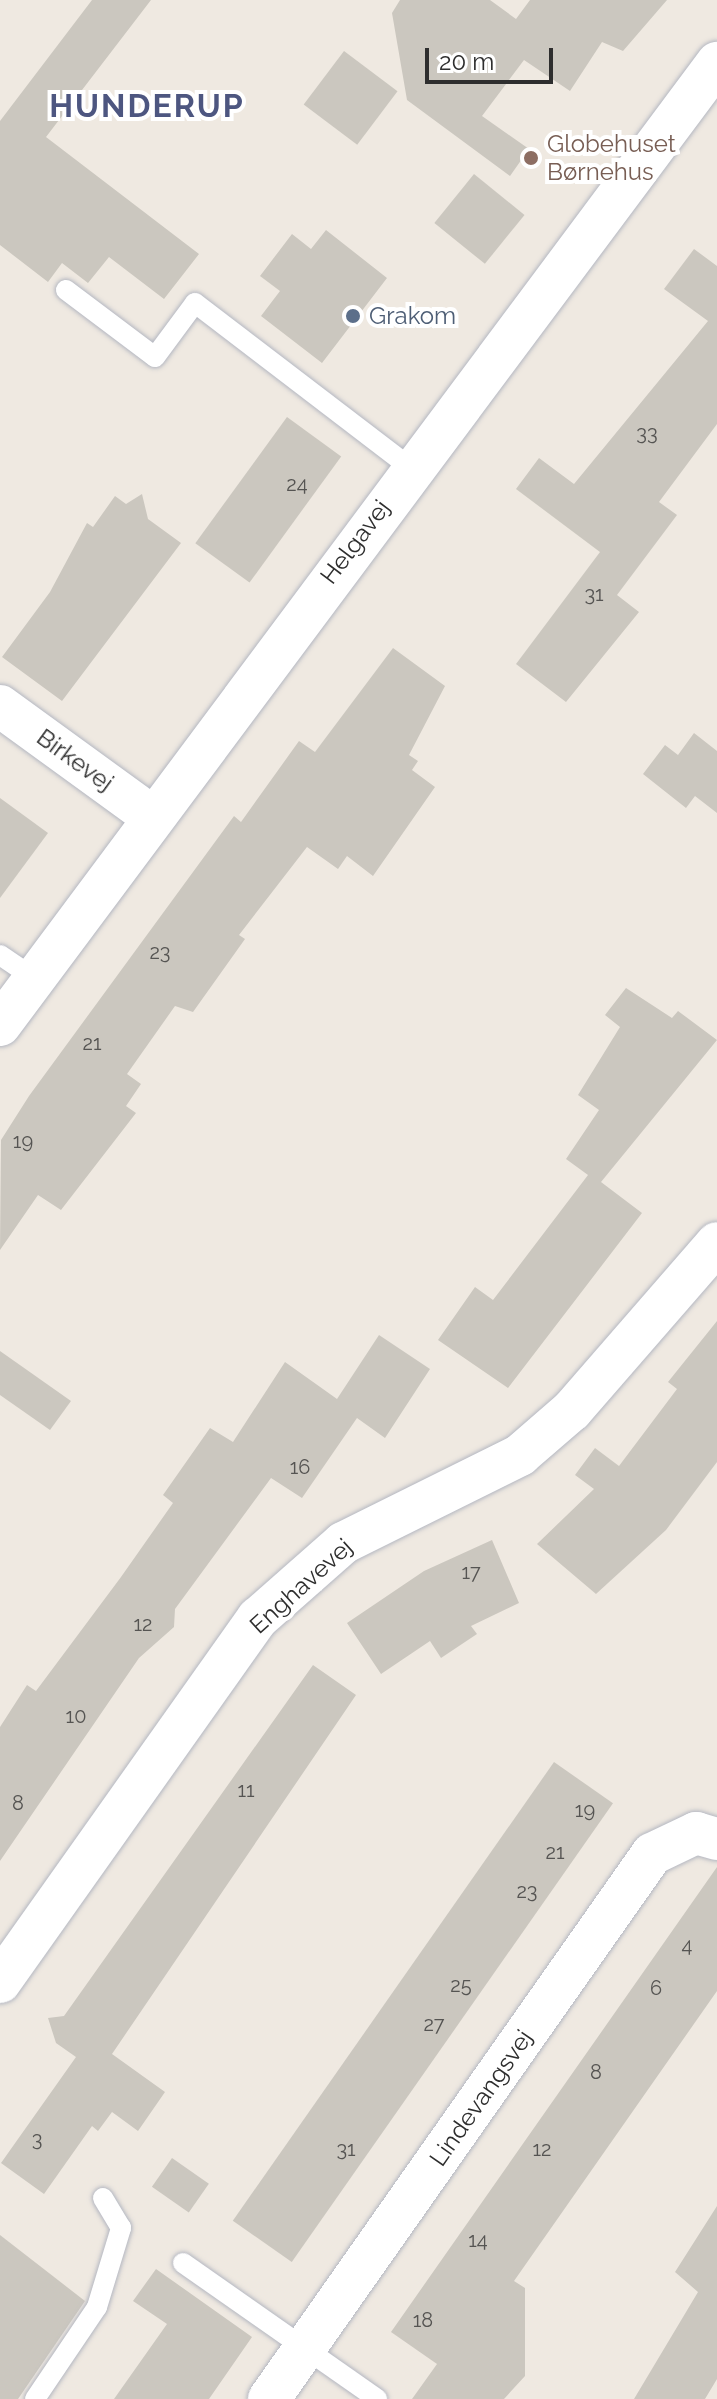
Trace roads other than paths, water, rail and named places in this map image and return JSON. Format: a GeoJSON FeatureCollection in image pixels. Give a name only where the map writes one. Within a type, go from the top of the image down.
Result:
{"type":"FeatureCollection","features":[{"type":"Feature","properties":{"kind":"street","name":"Helgavej"},"geometry":{"type":"LineString","coordinates":[[0,1025],[150,815],[717,63]]}},
{"type":"Feature","properties":{"kind":"street","name":"Birkevej"},"geometry":{"type":"LineString","coordinates":[[0,706],[150,815]]}},
{"type":"Feature","properties":{"kind":"street","name":"Enghavevej"},"geometry":{"type":"LineString","coordinates":[[0,1982],[258,1618],[343,1543],[520,1455],[572,1410],[717,1243]]}},
{"type":"Feature","properties":{"kind":"street","name":"Lindevangsvej"},"geometry":{"type":"LineString","coordinates":[[269,2399],[652,1854],[696,1833],[717,1839]]}},
{"type":"Feature","properties":{"kind":"lane"},"geometry":{"type":"LineString","coordinates":[[66,290],[155,357],[195,303],[411,468]]}},
{"type":"Feature","properties":{"kind":"lane"},"geometry":{"type":"LineString","coordinates":[[0,955],[34,978]]}},
{"type":"Feature","properties":{"kind":"lane"},"geometry":{"type":"LineString","coordinates":[[35,2399],[97,2307],[121,2228],[103,2198]]}},
{"type":"Feature","properties":{"kind":"lane"},"geometry":{"type":"LineString","coordinates":[[183,2263],[377,2399]]}},
{"type":"Feature","properties":{"kind":"place","name":"Globehuset Børnehus"},"geometry":{"type":"Point","coordinates":[531,158]}},
{"type":"Feature","properties":{"kind":"place","name":"Grakom"},"geometry":{"type":"Point","coordinates":[353,316]}},
{"type":"Feature","properties":{"kind":"district","name":"HUNDERUP"},"geometry":{"type":"Point","coordinates":[147,106]}}]}
